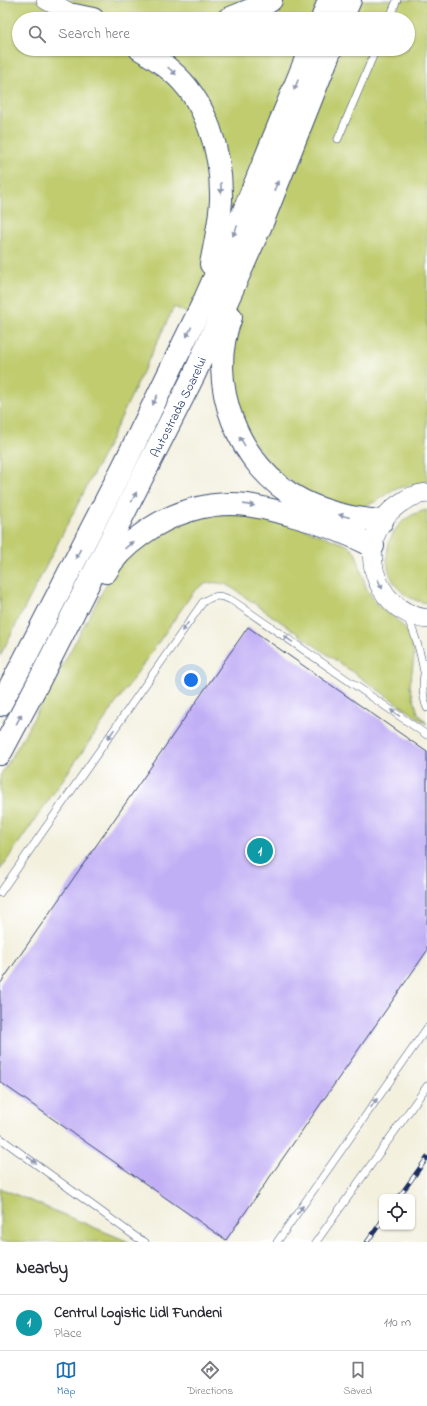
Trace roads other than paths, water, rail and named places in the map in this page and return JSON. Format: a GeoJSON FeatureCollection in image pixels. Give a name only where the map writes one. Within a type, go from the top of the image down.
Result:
{"type":"FeatureCollection","features":[{"type":"Feature","properties":{"kind":"highway"},"geometry":{"type":"LineString","coordinates":[[245,12],[271,0]]}},
{"type":"Feature","properties":{"kind":"highway"},"geometry":{"type":"LineString","coordinates":[[325,12],[329,0]]}},
{"type":"Feature","properties":{"kind":"highway"},"geometry":{"type":"LineString","coordinates":[[345,12],[350,0]]}},
{"type":"Feature","properties":{"kind":"highway"},"geometry":{"type":"LineString","coordinates":[[150,56],[171,70],[196,101],[206,120],[214,141],[219,163],[221,201],[219,222],[205,299]]}},
{"type":"Feature","properties":{"kind":"highway","name":"Autostrada Soarelui"},"geometry":{"type":"LineString","coordinates":[[0,705],[22,666],[123,467],[205,299],[243,213],[307,56]]}},
{"type":"Feature","properties":{"kind":"highway","name":"Autostrada Soarelui"},"geometry":{"type":"LineString","coordinates":[[0,754],[135,494],[194,375],[262,222],[328,56]]}},
{"type":"Feature","properties":{"kind":"highway"},"geometry":{"type":"LineString","coordinates":[[262,222],[244,284],[228,325],[223,352],[222,368],[224,390],[230,413],[239,437],[253,459],[269,476],[299,499],[315,507],[347,517],[382,521]]}},
{"type":"Feature","properties":{"kind":"highway"},"geometry":{"type":"LineString","coordinates":[[39,681],[61,660],[110,564],[128,545],[151,527],[178,514],[202,507],[245,504],[332,527],[373,546]]}},
{"type":"Feature","properties":{"kind":"street"},"geometry":{"type":"LineString","coordinates":[[46,0],[71,12]]}},
{"type":"Feature","properties":{"kind":"street"},"geometry":{"type":"LineString","coordinates":[[427,493],[422,493],[406,499],[393,509],[382,521],[376,533],[373,546],[373,566],[378,584],[389,600],[404,612],[419,618],[427,619]]}},
{"type":"Feature","properties":{"kind":"lane"},"geometry":{"type":"LineString","coordinates":[[392,12],[397,0]]}},
{"type":"Feature","properties":{"kind":"lane"},"geometry":{"type":"LineString","coordinates":[[338,139],[373,56]]}},
{"type":"Feature","properties":{"kind":"lane"},"geometry":{"type":"LineString","coordinates":[[0,893],[203,602],[209,598],[218,595],[226,597],[427,735]]}},
{"type":"Feature","properties":{"kind":"lane"},"geometry":{"type":"LineString","coordinates":[[404,612],[417,639],[424,672],[423,697],[427,708]]}},
{"type":"Feature","properties":{"kind":"lane"},"geometry":{"type":"LineString","coordinates":[[424,672],[427,662]]}},
{"type":"Feature","properties":{"kind":"lane"},"geometry":{"type":"LineString","coordinates":[[277,1242],[427,1028]]}},
{"type":"Feature","properties":{"kind":"lane"},"geometry":{"type":"LineString","coordinates":[[316,1242],[427,1086]]}},
{"type":"Feature","properties":{"kind":"lane"},"geometry":{"type":"LineString","coordinates":[[0,1138],[3,1142],[145,1242]]}},
{"type":"Feature","properties":{"kind":"railway"},"geometry":{"type":"LineString","coordinates":[[401,1194],[427,1158]]}},
{"type":"Feature","properties":{"kind":"railway"},"geometry":{"type":"LineString","coordinates":[[367,1242],[379,1225]]}},
{"type":"Feature","properties":{"kind":"place","name":"Centrul Logistic Lidl Fundeni"},"geometry":{"type":"Point","coordinates":[260,851]}}]}
